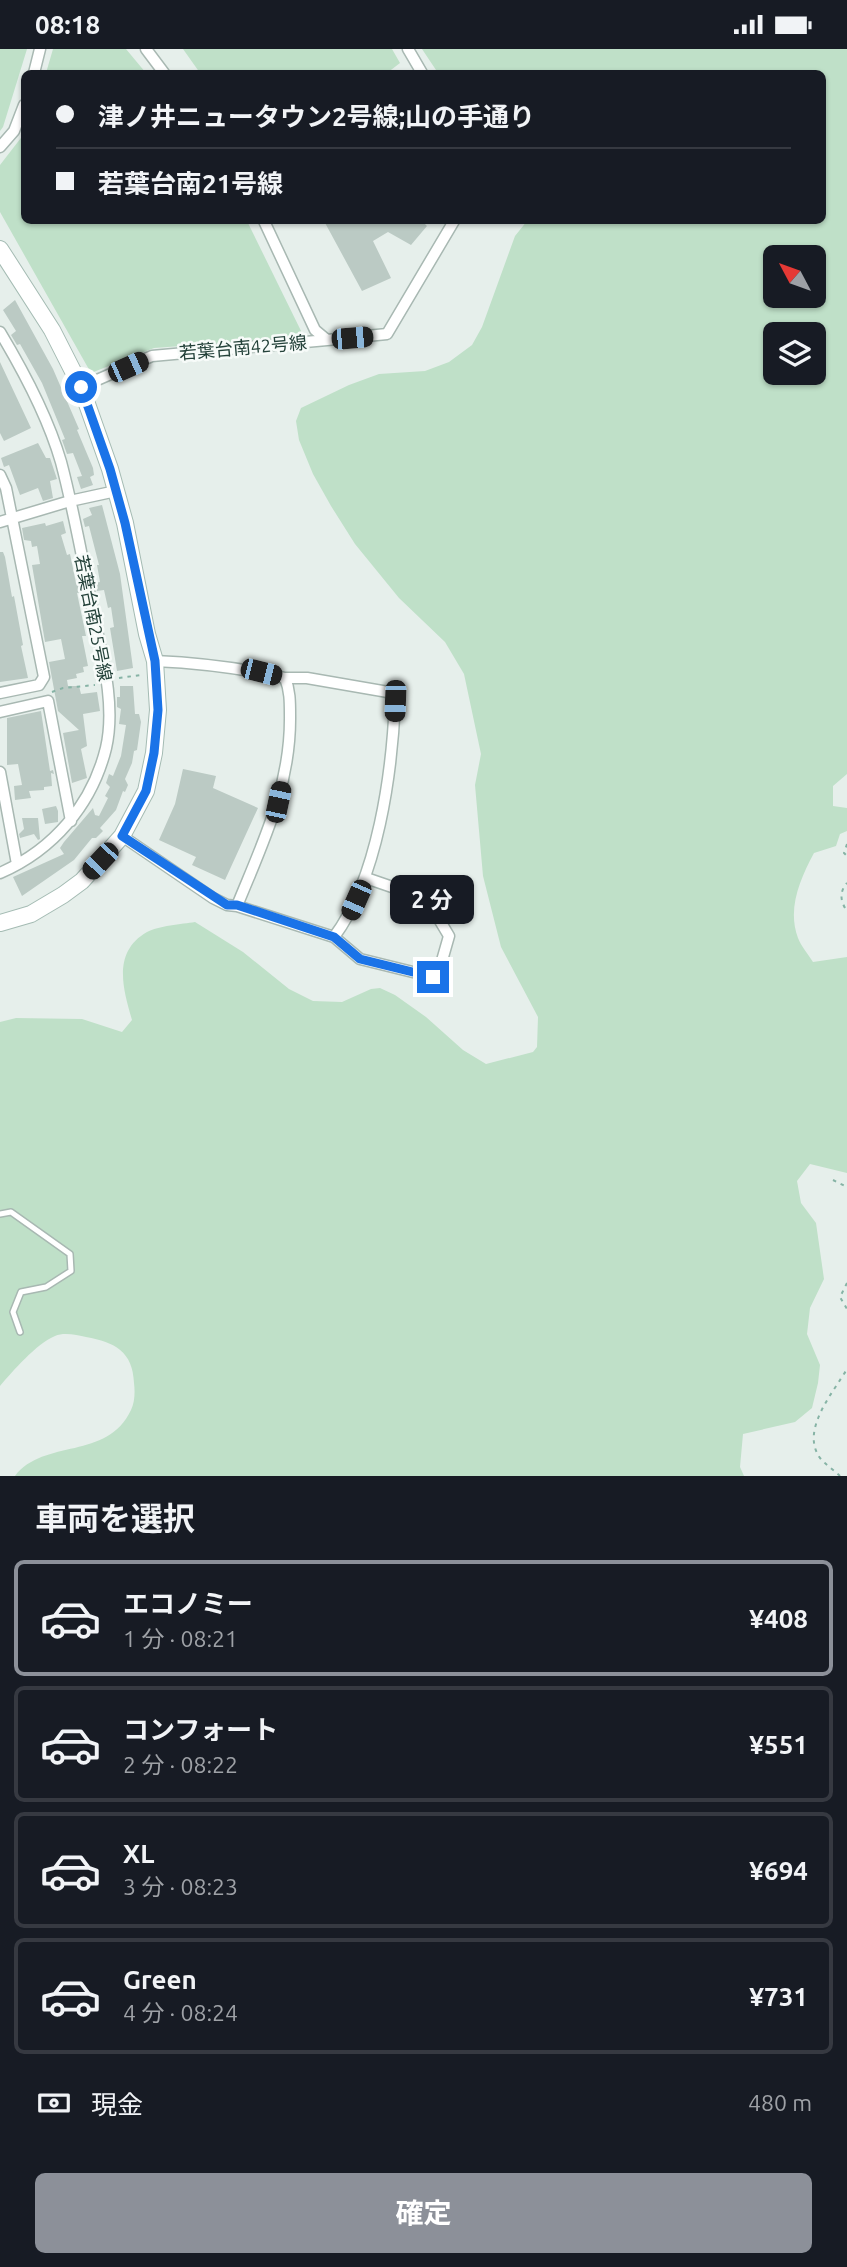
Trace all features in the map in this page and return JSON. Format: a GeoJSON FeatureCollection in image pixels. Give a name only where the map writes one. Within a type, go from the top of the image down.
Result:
{"type":"FeatureCollection","features":[{"type":"Feature","properties":{"kind":"street"},"geometry":{"type":"LineString","coordinates":[[35,70],[40,49]]}},
{"type":"Feature","properties":{"kind":"street"},"geometry":{"type":"LineString","coordinates":[[146,49],[162,70]]}},
{"type":"Feature","properties":{"kind":"street"},"geometry":{"type":"LineString","coordinates":[[408,49],[420,70]]}},
{"type":"Feature","properties":{"kind":"street"},"geometry":{"type":"LineString","coordinates":[[0,146],[14,131],[21,113]]}},
{"type":"Feature","properties":{"kind":"street"},"geometry":{"type":"LineString","coordinates":[[265,224],[315,330],[327,340]]}},
{"type":"Feature","properties":{"kind":"street","name":"若葉台南42号線"},"geometry":{"type":"LineString","coordinates":[[81,387],[152,356],[387,334],[452,224]]}},
{"type":"Feature","properties":{"kind":"street"},"geometry":{"type":"LineString","coordinates":[[0,249],[52,330],[81,387],[116,491],[155,661],[158,710],[154,753],[146,791],[122,836],[82,881],[63,895],[31,914],[0,923]]}},
{"type":"Feature","properties":{"kind":"street","name":"若葉台南25号線"},"geometry":{"type":"LineString","coordinates":[[0,332],[38,404],[60,459],[106,683],[109,721],[102,762],[86,799],[71,821],[37,853],[0,873]]}},
{"type":"Feature","properties":{"kind":"street"},"geometry":{"type":"LineString","coordinates":[[0,475],[6,488],[44,677],[39,685],[0,693]]}},
{"type":"Feature","properties":{"kind":"street"},"geometry":{"type":"LineString","coordinates":[[0,522],[70,501],[116,491]]}},
{"type":"Feature","properties":{"kind":"street"},"geometry":{"type":"LineString","coordinates":[[155,661],[196,663],[285,678],[307,678],[388,692],[395,701],[390,776],[366,878],[346,922],[334,937]]}},
{"type":"Feature","properties":{"kind":"street"},"geometry":{"type":"LineString","coordinates":[[237,905],[268,834],[286,768],[290,729],[289,689],[285,678]]}},
{"type":"Feature","properties":{"kind":"street"},"geometry":{"type":"LineString","coordinates":[[0,712],[48,701],[71,821]]}},
{"type":"Feature","properties":{"kind":"street"},"geometry":{"type":"LineString","coordinates":[[0,772],[17,864]]}},
{"type":"Feature","properties":{"kind":"street"},"geometry":{"type":"LineString","coordinates":[[122,836],[227,905],[237,905],[334,937],[360,959],[433,977],[439,971],[449,936],[427,899],[366,878]]}},
{"type":"Feature","properties":{"kind":"lane"},"geometry":{"type":"LineString","coordinates":[[0,1213],[11,1212],[70,1254],[71,1271],[46,1287],[21,1293],[13,1312],[20,1332]]}},
{"type":"Feature","properties":{"kind":"path"},"geometry":{"type":"LineString","coordinates":[[111,679],[142,674]]}},
{"type":"Feature","properties":{"kind":"path"},"geometry":{"type":"LineString","coordinates":[[847,844],[844,853],[847,856]]}},
{"type":"Feature","properties":{"kind":"path"},"geometry":{"type":"LineString","coordinates":[[845,908],[841,898],[847,883]]}},
{"type":"Feature","properties":{"kind":"path"},"geometry":{"type":"LineString","coordinates":[[833,1180],[847,1187]]}},
{"type":"Feature","properties":{"kind":"path"},"geometry":{"type":"LineString","coordinates":[[847,1283],[840,1297],[847,1309]]}},
{"type":"Feature","properties":{"kind":"path"},"geometry":{"type":"LineString","coordinates":[[841,1476],[821,1459],[816,1451],[813,1430],[847,1369]]}},
{"type":"Feature","properties":{"kind":"green space"},"geometry":{"type":"Polygon","coordinates":[[[0,49],[27,49],[0,131],[0,49]]]}},
{"type":"Feature","properties":{"kind":"green space"},"geometry":{"type":"Polygon","coordinates":[[[53,49],[126,49],[144,70],[47,70],[53,49]]]}},
{"type":"Feature","properties":{"kind":"green space"},"geometry":{"type":"Polygon","coordinates":[[[183,49],[392,49],[400,63],[391,70],[198,70],[183,49]]]}},
{"type":"Feature","properties":{"kind":"green space"},"geometry":{"type":"Polygon","coordinates":[[[422,49],[847,49],[847,774],[833,786],[833,806],[847,808],[847,831],[840,834],[836,846],[814,853],[800,884],[794,916],[798,938],[813,962],[847,957],[847,1173],[810,1164],[797,1181],[801,1203],[816,1223],[824,1279],[810,1308],[807,1334],[820,1365],[812,1408],[795,1422],[743,1434],[740,1467],[744,1476],[15,1476],[27,1464],[42,1457],[107,1436],[120,1426],[131,1410],[135,1389],[130,1363],[120,1350],[96,1339],[66,1334],[55,1336],[40,1345],[0,1386],[0,1022],[16,1018],[82,1019],[122,1032],[132,1020],[123,972],[124,960],[129,950],[136,940],[147,932],[170,925],[195,922],[243,952],[289,989],[313,1001],[342,1002],[371,989],[380,988],[426,1017],[463,1050],[486,1064],[533,1052],[537,1047],[538,1017],[501,947],[483,876],[475,785],[481,754],[464,674],[445,642],[399,598],[355,544],[313,474],[299,440],[296,421],[301,408],[349,385],[379,374],[425,371],[449,362],[472,345],[482,327],[515,236],[525,224],[826,224],[826,70],[436,70],[422,49]]]}},
{"type":"Feature","properties":{"kind":"green space"},"geometry":{"type":"Polygon","coordinates":[[[21,138],[21,224],[248,224],[304,337],[154,348],[91,373],[0,212],[0,165],[21,138]]]}},
{"type":"Feature","properties":{"kind":"building"},"geometry":{"type":"Polygon","coordinates":[[[326,224],[425,224],[427,226],[411,245],[388,232],[373,241],[391,278],[362,291],[326,224]]]}},
{"type":"Feature","properties":{"kind":"building"},"geometry":{"type":"Polygon","coordinates":[[[15,300],[53,369],[79,429],[77,430],[93,468],[94,475],[90,477],[93,485],[81,489],[77,477],[82,476],[73,453],[67,454],[62,440],[65,439],[42,383],[20,344],[17,345],[11,335],[16,331],[3,310],[15,300]]]}},
{"type":"Feature","properties":{"kind":"building"},"geometry":{"type":"Polygon","coordinates":[[[0,362],[31,428],[4,441],[0,433],[0,362]]]}},
{"type":"Feature","properties":{"kind":"building"},"geometry":{"type":"Polygon","coordinates":[[[38,443],[46,458],[50,458],[57,479],[50,481],[53,498],[43,501],[38,488],[20,495],[9,465],[4,467],[1,458],[38,443]]]}},
{"type":"Feature","properties":{"kind":"building"},"geometry":{"type":"Polygon","coordinates":[[[102,505],[120,574],[133,668],[117,671],[110,628],[114,627],[111,607],[108,608],[104,590],[97,591],[95,583],[100,582],[99,565],[89,526],[85,527],[83,519],[92,515],[89,508],[102,505]]]}},
{"type":"Feature","properties":{"kind":"building"},"geometry":{"type":"Polygon","coordinates":[[[63,521],[66,533],[61,535],[67,555],[70,554],[76,583],[79,582],[81,592],[77,593],[86,636],[82,636],[88,666],[83,667],[84,672],[76,674],[77,678],[67,680],[68,686],[79,686],[81,694],[97,692],[100,711],[83,714],[87,746],[81,749],[87,778],[72,783],[63,733],[79,730],[58,711],[49,662],[65,659],[61,639],[45,642],[32,565],[40,564],[37,546],[32,547],[31,541],[24,540],[22,528],[63,521]]]}},
{"type":"Feature","properties":{"kind":"building"},"geometry":{"type":"Polygon","coordinates":[[[0,552],[3,552],[5,557],[12,597],[14,596],[28,678],[0,682],[0,552]]]}},
{"type":"Feature","properties":{"kind":"building"},"geometry":{"type":"Polygon","coordinates":[[[120,686],[133,686],[135,714],[139,714],[141,722],[137,750],[134,751],[125,779],[128,785],[125,792],[123,791],[116,810],[100,828],[103,831],[96,838],[92,838],[74,860],[22,896],[13,877],[64,854],[60,848],[64,842],[93,808],[95,815],[99,816],[108,798],[105,796],[110,787],[106,783],[109,774],[113,776],[121,756],[126,725],[119,724],[121,709],[117,707],[117,697],[120,697],[120,686]]]}},
{"type":"Feature","properties":{"kind":"building"},"geometry":{"type":"Polygon","coordinates":[[[41,711],[50,771],[53,770],[54,774],[51,773],[52,786],[44,787],[44,790],[29,791],[31,798],[15,800],[14,786],[22,785],[18,764],[7,765],[7,718],[41,711]]]}},
{"type":"Feature","properties":{"kind":"building"},"geometry":{"type":"Polygon","coordinates":[[[183,769],[216,776],[213,788],[258,808],[225,880],[192,865],[196,857],[159,840],[175,804],[183,769]]]}},
{"type":"Feature","properties":{"kind":"building"},"geometry":{"type":"Polygon","coordinates":[[[56,806],[58,822],[45,824],[42,809],[56,806]]]}},
{"type":"Feature","properties":{"kind":"building"},"geometry":{"type":"Polygon","coordinates":[[[22,818],[38,818],[40,839],[34,834],[20,838],[19,834],[24,829],[22,818]]]}},
{"type":"Feature","properties":{"kind":"route"},"geometry":{"type":"LineString","coordinates":[[81,387],[110,469],[125,523],[155,661],[158,710],[154,753],[146,791],[122,836],[227,905],[237,905],[334,937],[360,959],[433,977]]}}]}
